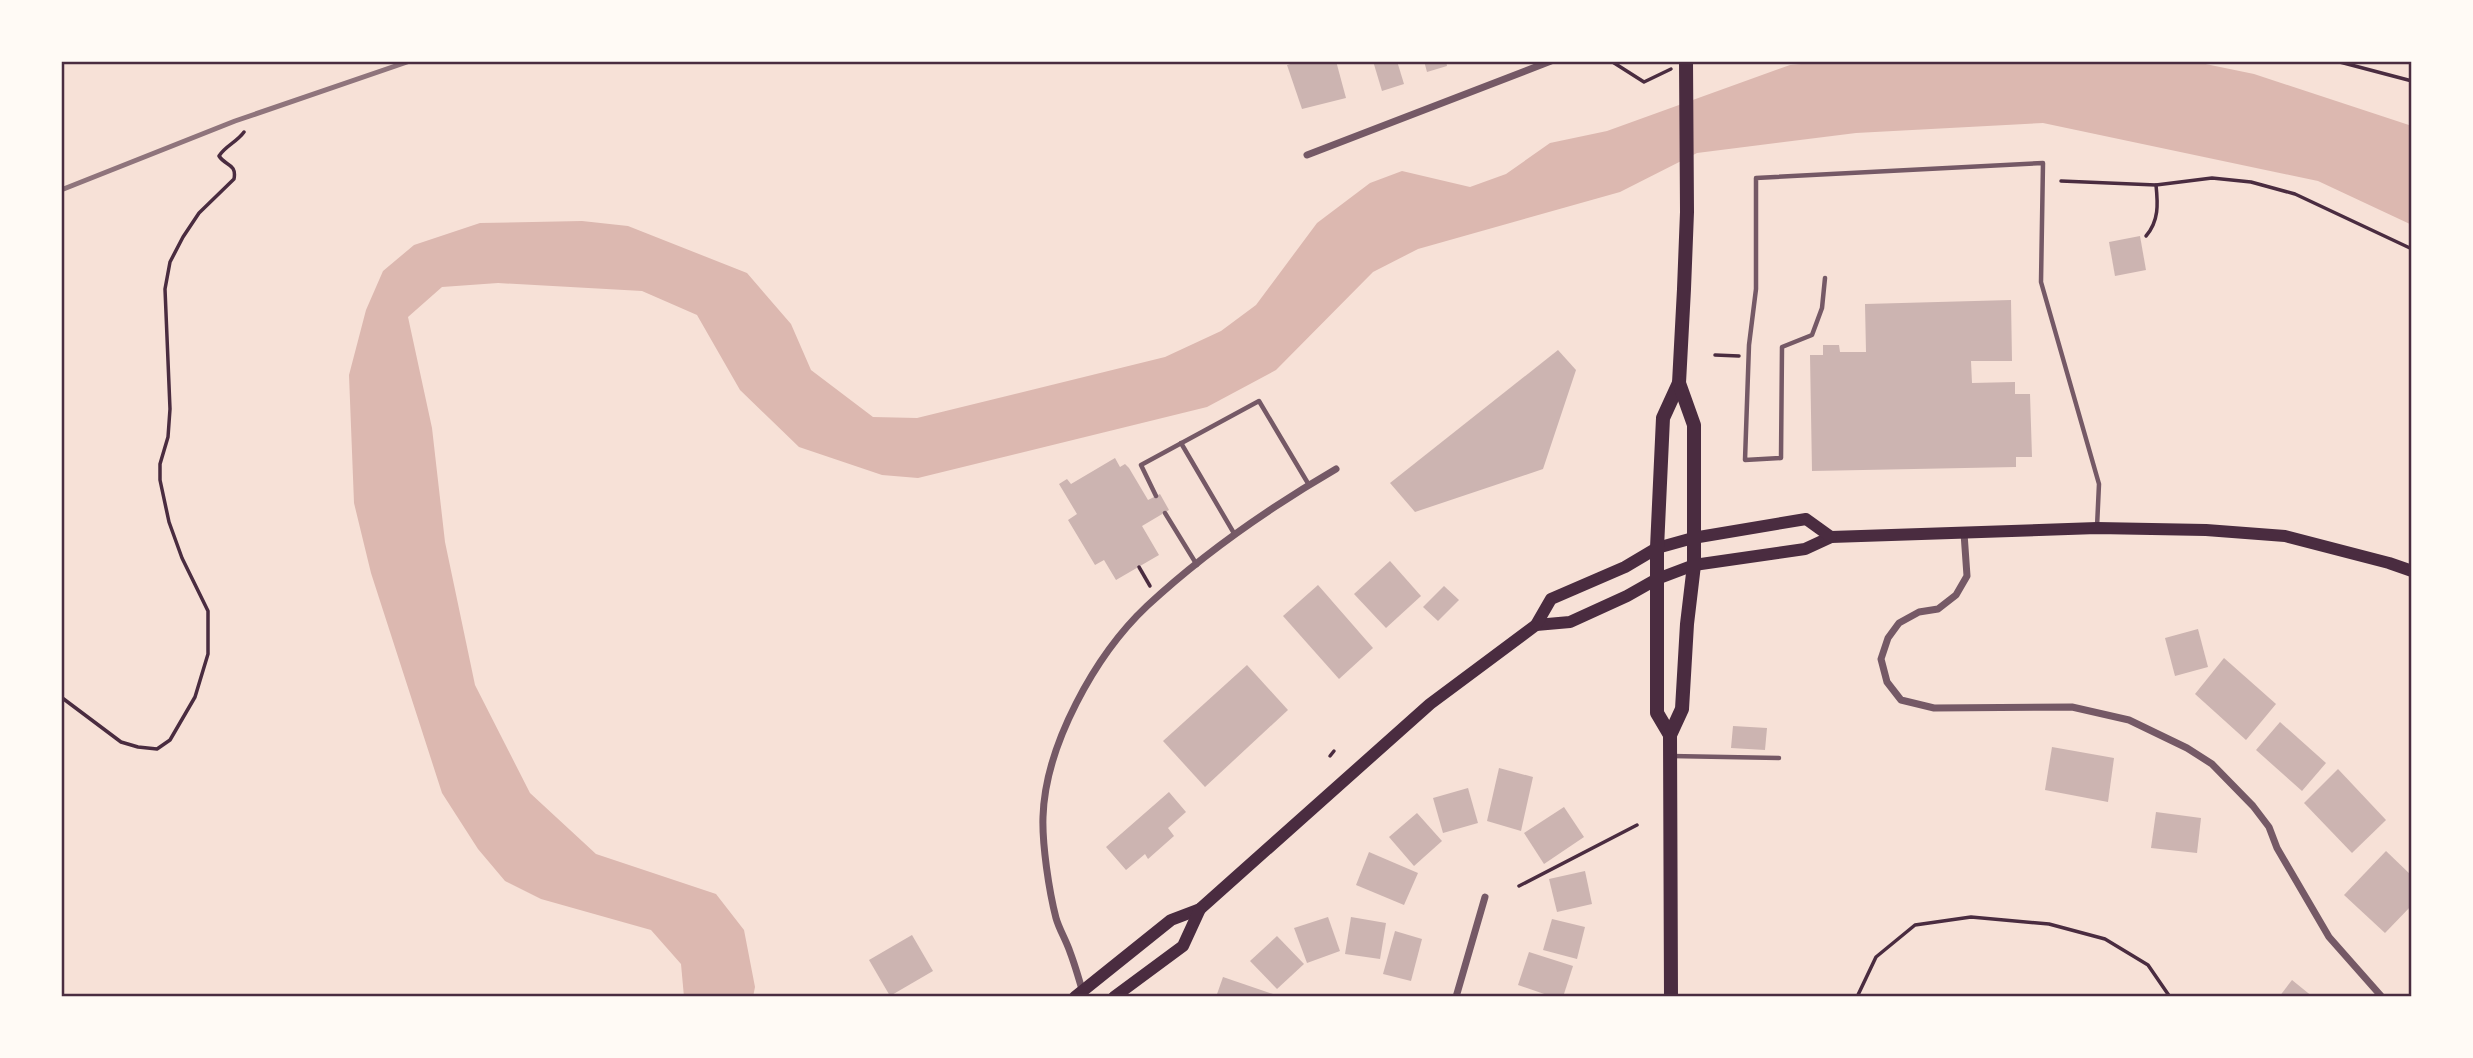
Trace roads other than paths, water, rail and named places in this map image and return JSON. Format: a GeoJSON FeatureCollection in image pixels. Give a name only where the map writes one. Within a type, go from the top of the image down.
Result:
{"type":"FeatureCollection","features":[{"type":"Feature","properties":{"kind":"main road"},"geometry":{"type":"LineString","coordinates":[[1671,997],[1670,735],[1682,709],[1694,565],[1694,425],[1679,383],[1687,212],[1682,64]]}},
{"type":"Feature","properties":{"kind":"main road"},"geometry":{"type":"LineString","coordinates":[[1670,735],[1657,713],[1657,548],[1662,418],[1679,383]]}},
{"type":"Feature","properties":{"kind":"main road"},"geometry":{"type":"LineString","coordinates":[[1080,995],[1171,920],[1200,909],[1430,704],[1536,625],[1551,598],[1625,567],[1657,548],[1693,538],[1805,519],[1831,537]]}},
{"type":"Feature","properties":{"kind":"main road"},"geometry":{"type":"LineString","coordinates":[[1536,625],[1570,622],[1657,579],[1694,565],[1805,549],[1831,537],[2096,528],[2206,530],[2285,537],[2412,571]]}},
{"type":"Feature","properties":{"kind":"main road"},"geometry":{"type":"LineString","coordinates":[[1114,997],[1183,946],[1200,909]]}},
{"type":"Feature","properties":{"kind":"street"},"geometry":{"type":"LineString","coordinates":[[1307,155],[1550,61]]}},
{"type":"Feature","properties":{"kind":"street"},"geometry":{"type":"LineString","coordinates":[[1080,995],[1070,950],[1056,920],[1043,817],[1046,789],[1060,739],[1086,685],[1107,654],[1157,598],[1278,503],[1336,469]]}},
{"type":"Feature","properties":{"kind":"street"},"geometry":{"type":"LineString","coordinates":[[1964,533],[1967,576],[1956,595],[1938,608],[1919,612],[1899,622],[1888,638],[1881,659],[1886,682],[1901,700],[1934,708],[2072,707],[2129,720],[2157,731],[2187,748],[2212,764],[2253,806],[2269,827],[2277,848],[2329,937],[2382,997]]}},
{"type":"Feature","properties":{"kind":"street"},"geometry":{"type":"LineString","coordinates":[[1456,997],[1485,897]]}},
{"type":"Feature","properties":{"kind":"lane"},"geometry":{"type":"LineString","coordinates":[[1825,278],[1822,307],[1812,335],[1782,347],[1781,458],[1745,460],[1748,356],[1756,289],[1756,178],[2043,163],[2041,282],[2099,484],[2096,528]]}},
{"type":"Feature","properties":{"kind":"lane"},"geometry":{"type":"LineString","coordinates":[[1156,496],[1141,466],[1259,401],[1309,485]]}},
{"type":"Feature","properties":{"kind":"lane"},"geometry":{"type":"LineString","coordinates":[[1181,443],[1235,536]]}},
{"type":"Feature","properties":{"kind":"lane"},"geometry":{"type":"LineString","coordinates":[[1165,513],[1197,565]]}},
{"type":"Feature","properties":{"kind":"lane"},"geometry":{"type":"LineString","coordinates":[[1670,757],[1779,758]]}},
{"type":"Feature","properties":{"kind":"railway"},"geometry":{"type":"LineString","coordinates":[[61,190],[235,121],[410,61]]}}]}
